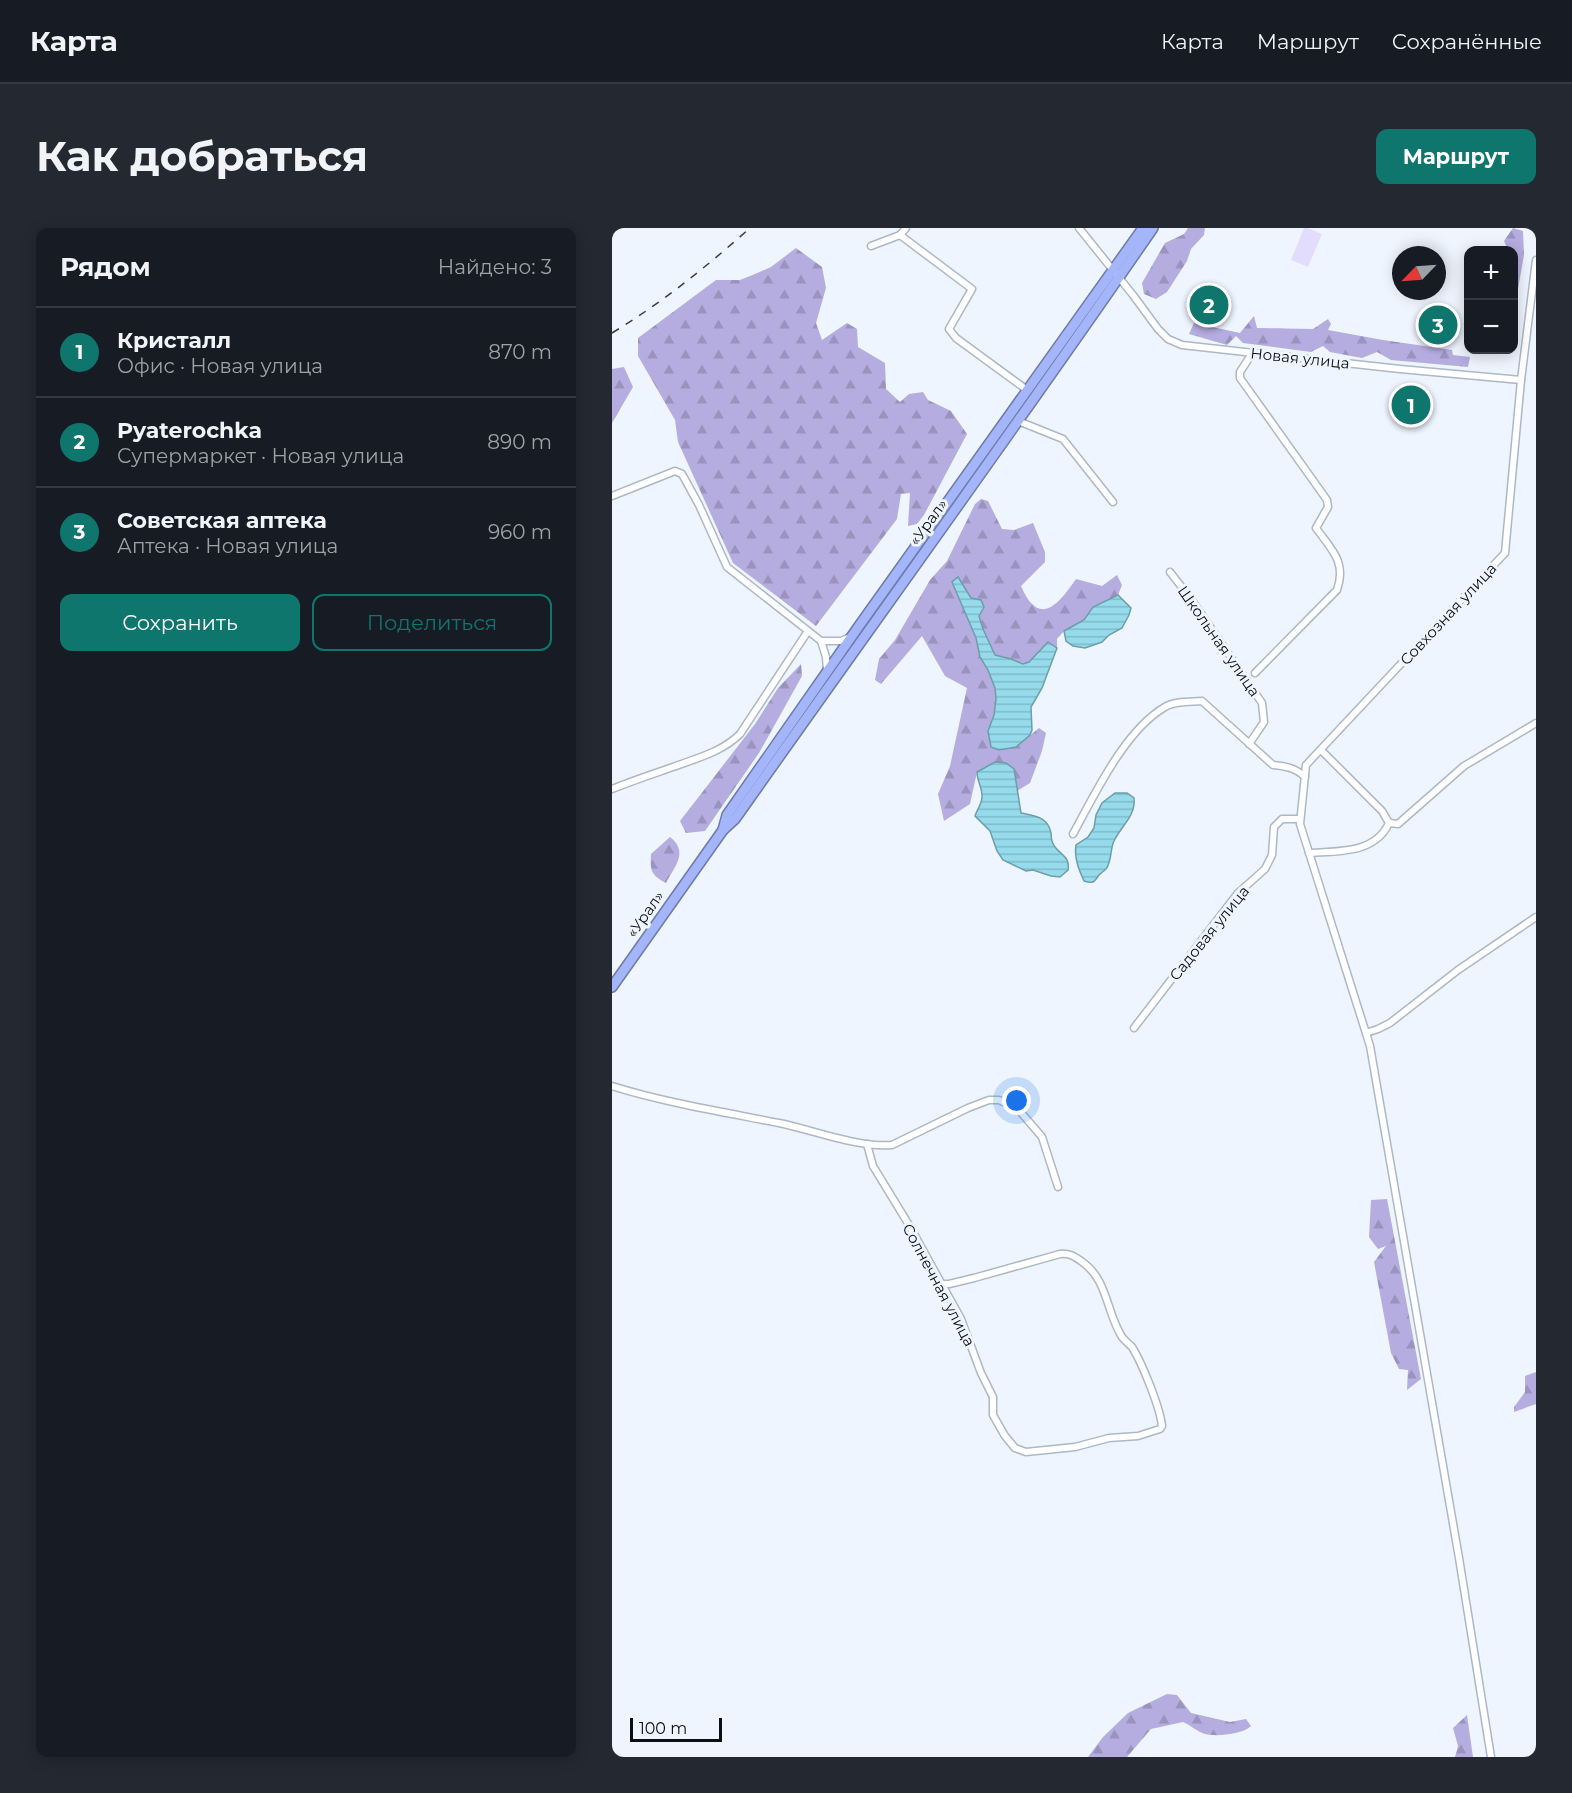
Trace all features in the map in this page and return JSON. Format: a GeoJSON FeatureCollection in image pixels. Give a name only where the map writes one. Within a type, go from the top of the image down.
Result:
{"type":"FeatureCollection","features":[{"type":"Feature","properties":{"kind":"highway","name":"«Урал»"},"geometry":{"type":"LineString","coordinates":[[612,987],[723,830],[735,819],[1109,292],[1143,228]]}},
{"type":"Feature","properties":{"kind":"highway","name":"«Урал»"},"geometry":{"type":"LineString","coordinates":[[723,830],[727,815],[1027,390],[1153,228]]}},
{"type":"Feature","properties":{"kind":"street"},"geometry":{"type":"LineString","coordinates":[[871,246],[900,235],[906,228]]}},
{"type":"Feature","properties":{"kind":"street","name":"Новая улица"},"geometry":{"type":"LineString","coordinates":[[1079,228],[1158,329],[1168,339],[1182,345],[1521,380]]}},
{"type":"Feature","properties":{"kind":"street"},"geometry":{"type":"LineString","coordinates":[[900,235],[972,289],[949,329],[956,338],[1027,390]]}},
{"type":"Feature","properties":{"kind":"street","name":"Совхозная улица"},"geometry":{"type":"LineString","coordinates":[[1305,777],[1306,765],[1505,553],[1521,380],[1536,260]]}},
{"type":"Feature","properties":{"kind":"street"},"geometry":{"type":"LineString","coordinates":[[1109,292],[1117,288],[1128,289]]}},
{"type":"Feature","properties":{"kind":"street"},"geometry":{"type":"LineString","coordinates":[[1253,352],[1240,372],[1240,378],[1327,500],[1329,507],[1316,528],[1339,559],[1341,578],[1337,590],[1255,673]]}},
{"type":"Feature","properties":{"kind":"street"},"geometry":{"type":"LineString","coordinates":[[1018,421],[1063,439],[1113,502]]}},
{"type":"Feature","properties":{"kind":"street"},"geometry":{"type":"LineString","coordinates":[[612,496],[675,471],[682,474],[699,505],[727,567],[821,641],[827,671]]}},
{"type":"Feature","properties":{"kind":"street","name":"Школьная улица"},"geometry":{"type":"LineString","coordinates":[[1170,572],[1191,598],[1262,703],[1264,722],[1249,744]]}},
{"type":"Feature","properties":{"kind":"street"},"geometry":{"type":"LineString","coordinates":[[612,789],[708,754],[735,739],[808,631]]}},
{"type":"Feature","properties":{"kind":"street"},"geometry":{"type":"LineString","coordinates":[[821,641],[841,641],[851,637]]}},
{"type":"Feature","properties":{"kind":"street"},"geometry":{"type":"LineString","coordinates":[[1073,834],[1108,769],[1143,722],[1167,705],[1202,701],[1272,765],[1286,766],[1302,773],[1305,777],[1300,824],[1372,1058],[1491,1757]]}},
{"type":"Feature","properties":{"kind":"street"},"geometry":{"type":"LineString","coordinates":[[1389,823],[1398,824],[1464,766],[1536,723]]}},
{"type":"Feature","properties":{"kind":"street"},"geometry":{"type":"LineString","coordinates":[[1321,750],[1382,811],[1389,823]]}},
{"type":"Feature","properties":{"kind":"street","name":"Садовая улица"},"geometry":{"type":"LineString","coordinates":[[1134,1028],[1239,893],[1265,868],[1272,855],[1274,828],[1282,819],[1300,819]]}},
{"type":"Feature","properties":{"kind":"street"},"geometry":{"type":"LineString","coordinates":[[1309,853],[1358,849],[1376,841],[1384,834],[1389,823]]}},
{"type":"Feature","properties":{"kind":"street"},"geometry":{"type":"LineString","coordinates":[[1366,1033],[1390,1023],[1458,970],[1536,917]]}},
{"type":"Feature","properties":{"kind":"street"},"geometry":{"type":"LineString","coordinates":[[612,1086],[667,1101],[867,1144],[892,1145],[968,1108],[989,1100],[999,1100],[1018,1109],[1042,1137],[1058,1187]]}},
{"type":"Feature","properties":{"kind":"street","name":"Солнечная улица"},"geometry":{"type":"LineString","coordinates":[[867,1144],[873,1166],[909,1225],[940,1284],[961,1319],[981,1373],[993,1396],[993,1415],[1015,1448],[1026,1452],[1075,1447],[1109,1438],[1137,1436],[1160,1430],[1162,1426],[1140,1362],[1130,1345],[1123,1340],[1103,1286],[1088,1265],[1067,1253],[949,1284],[940,1284]]}},
{"type":"Feature","properties":{"kind":"green space"},"geometry":{"type":"Polygon","coordinates":[[[1188,228],[1205,228],[1204,235],[1191,249],[1187,261],[1167,292],[1156,299],[1144,294],[1142,283],[1165,243],[1184,234],[1188,228]]]}},
{"type":"Feature","properties":{"kind":"green space"},"geometry":{"type":"Polygon","coordinates":[[[1513,228],[1523,231],[1524,255],[1518,289],[1518,246],[1506,246],[1504,241],[1513,228]]]}},
{"type":"Feature","properties":{"kind":"green space"},"geometry":{"type":"Polygon","coordinates":[[[796,248],[822,267],[826,288],[816,323],[822,340],[847,323],[857,329],[858,347],[885,363],[886,389],[900,402],[909,394],[923,392],[928,400],[951,411],[967,434],[917,524],[908,526],[910,493],[901,494],[897,519],[816,626],[733,563],[678,442],[675,420],[638,356],[638,338],[716,280],[740,280],[755,274],[771,267],[796,248]]]}},
{"type":"Feature","properties":{"kind":"green space"},"geometry":{"type":"Polygon","coordinates":[[[1254,316],[1257,328],[1313,329],[1328,319],[1331,324],[1328,330],[1452,350],[1453,355],[1470,357],[1468,367],[1391,360],[1377,352],[1362,358],[1330,352],[1323,346],[1311,352],[1243,343],[1236,336],[1227,345],[1189,334],[1194,323],[1240,333],[1254,316]]]}},
{"type":"Feature","properties":{"kind":"green space"},"geometry":{"type":"Polygon","coordinates":[[[624,367],[633,387],[612,423],[612,369],[624,367]]]}},
{"type":"Feature","properties":{"kind":"green space"},"geometry":{"type":"Polygon","coordinates":[[[981,499],[988,501],[1002,529],[1014,530],[1033,523],[1045,552],[1045,562],[1021,586],[1035,606],[1042,609],[1055,604],[1076,579],[1102,586],[1117,575],[1122,585],[1118,595],[1093,607],[1084,620],[1064,631],[1057,639],[1057,648],[1048,642],[1025,663],[995,655],[979,616],[984,607],[971,598],[958,596],[976,638],[980,657],[995,688],[994,715],[988,731],[1016,747],[1039,728],[1046,733],[1030,783],[1017,791],[1014,769],[1004,764],[991,764],[977,772],[970,804],[944,821],[938,794],[950,766],[967,688],[945,676],[922,636],[881,684],[875,680],[879,659],[895,640],[930,580],[947,561],[975,504],[981,499]]]}},
{"type":"Feature","properties":{"kind":"green space"},"geometry":{"type":"Polygon","coordinates":[[[801,664],[802,676],[759,753],[705,831],[686,833],[680,821],[755,724],[778,688],[801,664]]]}},
{"type":"Feature","properties":{"kind":"green space"},"geometry":{"type":"Polygon","coordinates":[[[670,837],[679,848],[679,854],[666,883],[652,872],[651,854],[670,837]]]}},
{"type":"Feature","properties":{"kind":"green space"},"geometry":{"type":"Polygon","coordinates":[[[1387,1199],[1421,1379],[1407,1390],[1408,1370],[1399,1369],[1391,1353],[1374,1262],[1386,1246],[1378,1249],[1369,1237],[1371,1200],[1387,1199]]]}},
{"type":"Feature","properties":{"kind":"green space"},"geometry":{"type":"Polygon","coordinates":[[[1536,1372],[1536,1404],[1514,1412],[1514,1407],[1525,1392],[1525,1376],[1536,1372]]]}},
{"type":"Feature","properties":{"kind":"green space"},"geometry":{"type":"Polygon","coordinates":[[[1167,1694],[1177,1695],[1191,1713],[1230,1722],[1246,1719],[1251,1726],[1236,1733],[1210,1735],[1183,1722],[1151,1729],[1127,1757],[1088,1757],[1103,1737],[1128,1713],[1167,1694]]]}},
{"type":"Feature","properties":{"kind":"green space"},"geometry":{"type":"Polygon","coordinates":[[[1467,1715],[1473,1757],[1455,1757],[1458,1746],[1453,1728],[1467,1715]]]}},
{"type":"Feature","properties":{"kind":"shaded area"},"geometry":{"type":"Polygon","coordinates":[[[1304,228],[1322,234],[1308,267],[1291,260],[1304,228]]]}},
{"type":"Feature","properties":{"kind":"water"},"geometry":{"type":"Polygon","coordinates":[[[958,577],[971,598],[981,600],[984,607],[979,616],[995,655],[1023,664],[1029,662],[1048,642],[1057,648],[1042,688],[1031,707],[1032,730],[1030,735],[1016,747],[999,750],[991,747],[988,731],[994,715],[995,688],[980,657],[976,638],[952,582],[958,577]]]}},
{"type":"Feature","properties":{"kind":"water"},"geometry":{"type":"Polygon","coordinates":[[[1118,595],[1131,608],[1122,628],[1102,642],[1085,648],[1073,646],[1066,641],[1064,631],[1084,620],[1093,607],[1118,595]]]}},
{"type":"Feature","properties":{"kind":"water"},"geometry":{"type":"Polygon","coordinates":[[[995,762],[1006,763],[1014,769],[1021,813],[1040,818],[1047,824],[1054,845],[1068,862],[1068,870],[1060,877],[1033,870],[1026,871],[1003,860],[990,831],[975,816],[982,797],[977,772],[995,762]]]}},
{"type":"Feature","properties":{"kind":"water"},"geometry":{"type":"Polygon","coordinates":[[[1115,793],[1127,793],[1134,798],[1133,810],[1114,841],[1106,869],[1093,882],[1084,881],[1076,859],[1076,845],[1088,837],[1094,828],[1096,815],[1102,803],[1115,793]]]}},
{"type":"Feature","properties":{"kind":"railway"},"geometry":{"type":"LineString","coordinates":[[612,333],[684,284],[750,228]]}},
{"type":"Feature","properties":{"kind":"place","name":"Pyaterochka"},"geometry":{"type":"Point","coordinates":[1209,305]}},
{"type":"Feature","properties":{"kind":"place","name":"Советская аптека"},"geometry":{"type":"Point","coordinates":[1438,325]}},
{"type":"Feature","properties":{"kind":"place","name":"Кристалл"},"geometry":{"type":"Point","coordinates":[1411,405]}}]}
